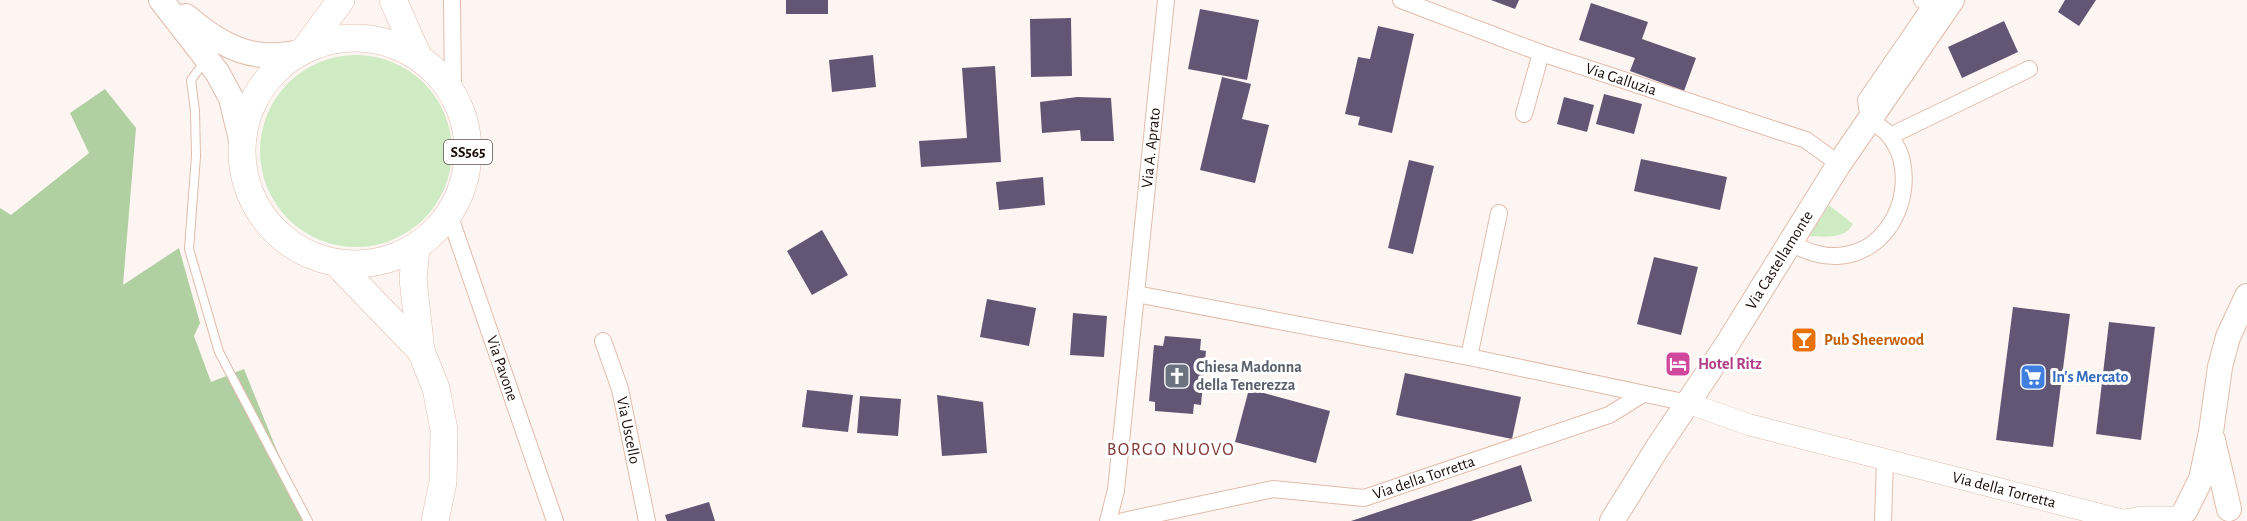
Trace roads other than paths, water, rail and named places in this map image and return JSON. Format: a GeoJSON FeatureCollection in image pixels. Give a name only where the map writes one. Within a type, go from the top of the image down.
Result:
{"type":"FeatureCollection","features":[{"type":"Feature","properties":{"kind":"main road"},"geometry":{"type":"LineString","coordinates":[[160,0],[217,72],[231,98],[241,140]]}},
{"type":"Feature","properties":{"kind":"main road"},"geometry":{"type":"LineString","coordinates":[[167,0],[207,34],[237,49],[266,55],[302,51]]}},
{"type":"Feature","properties":{"kind":"main road","name":"SS565"},"geometry":{"type":"LineString","coordinates":[[341,0],[302,51],[271,74],[250,107],[241,140],[244,181],[259,214],[289,246],[339,266],[421,351]]}},
{"type":"Feature","properties":{"kind":"main road","name":"SS565"},"geometry":{"type":"LineString","coordinates":[[339,266],[381,264],[416,249],[450,217],[469,169],[466,122],[453,90],[417,54],[393,0]]}},
{"type":"Feature","properties":{"kind":"main road","name":"Via Castellamonte"},"geometry":{"type":"LineString","coordinates":[[1612,521],[1870,118],[1935,2]]}},
{"type":"Feature","properties":{"kind":"main road","name":"SS565"},"geometry":{"type":"LineString","coordinates":[[302,51],[340,38],[376,38],[417,54]]}},
{"type":"Feature","properties":{"kind":"main road","name":"SS565"},"geometry":{"type":"LineString","coordinates":[[416,249],[413,279],[421,351],[436,388],[444,430],[442,482],[435,521]]}},
{"type":"Feature","properties":{"kind":"main road"},"geometry":{"type":"LineString","coordinates":[[2180,516],[2201,479],[2211,432],[2220,367],[2228,337],[2247,296]]}},
{"type":"Feature","properties":{"kind":"main road"},"geometry":{"type":"LineString","coordinates":[[2211,432],[2235,515]]}},
{"type":"Feature","properties":{"kind":"main road","name":"Via della Torretta"},"geometry":{"type":"LineString","coordinates":[[2180,516],[2194,506],[2205,503],[2218,504],[2235,515]]}},
{"type":"Feature","properties":{"kind":"street"},"geometry":{"type":"LineString","coordinates":[[452,0],[453,90]]}},
{"type":"Feature","properties":{"kind":"street","name":"Via A. Aprato"},"geometry":{"type":"LineString","coordinates":[[1108,521],[1116,490],[1166,0]]}},
{"type":"Feature","properties":{"kind":"street","name":"Via Galluzia"},"geometry":{"type":"LineString","coordinates":[[1401,0],[1541,53],[1806,140],[1839,164]]}},
{"type":"Feature","properties":{"kind":"street"},"geometry":{"type":"LineString","coordinates":[[1524,114],[1541,53]]}},
{"type":"Feature","properties":{"kind":"street"},"geometry":{"type":"LineString","coordinates":[[1890,136],[2029,69]]}},
{"type":"Feature","properties":{"kind":"street"},"geometry":{"type":"LineString","coordinates":[[1789,243],[1813,254],[1839,256],[1864,248],[1886,233],[1900,210],[1905,185],[1902,159],[1890,136],[1870,118]]}},
{"type":"Feature","properties":{"kind":"street"},"geometry":{"type":"LineString","coordinates":[[1469,357],[1499,213]]}},
{"type":"Feature","properties":{"kind":"street","name":"Via Pavone"},"geometry":{"type":"LineString","coordinates":[[450,217],[555,521]]}},
{"type":"Feature","properties":{"kind":"street","name":"Via della Torretta"},"geometry":{"type":"LineString","coordinates":[[1136,294],[1469,357],[1688,403],[1750,425],[2126,520],[2141,517],[2180,516]]}},
{"type":"Feature","properties":{"kind":"street","name":"Via Uscello"},"geometry":{"type":"LineString","coordinates":[[603,341],[620,389],[647,521]]}},
{"type":"Feature","properties":{"kind":"street","name":"Via della Torretta"},"geometry":{"type":"LineString","coordinates":[[1123,521],[1274,489],[1364,498],[1609,415],[1642,394]]}},
{"type":"Feature","properties":{"kind":"street"},"geometry":{"type":"LineString","coordinates":[[1883,521],[1885,460]]}},
{"type":"Feature","properties":{"kind":"lane"},"geometry":{"type":"LineString","coordinates":[[207,58],[191,80],[195,111],[196,156],[189,249],[219,352],[308,521]]}},
{"type":"Feature","properties":{"kind":"place","name":"Pub Sheerwood"},"geometry":{"type":"Point","coordinates":[1804,340]}},
{"type":"Feature","properties":{"kind":"place","name":"Hotel Ritz"},"geometry":{"type":"Point","coordinates":[1678,364]}},
{"type":"Feature","properties":{"kind":"place","name":"Chiesa Madonna della Tenerezza"},"geometry":{"type":"Point","coordinates":[1177,376]}},
{"type":"Feature","properties":{"kind":"place","name":"In's Mercato"},"geometry":{"type":"Point","coordinates":[2033,377]}},
{"type":"Feature","properties":{"kind":"district","name":"BORGO NUOVO"},"geometry":{"type":"Point","coordinates":[1171,450]}}]}
